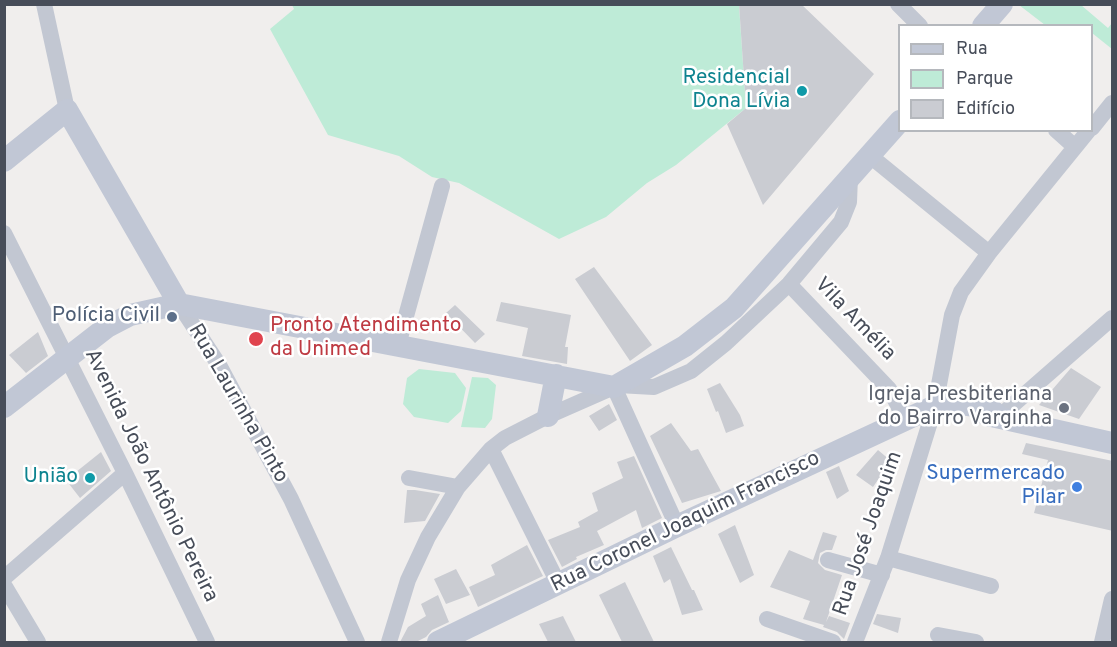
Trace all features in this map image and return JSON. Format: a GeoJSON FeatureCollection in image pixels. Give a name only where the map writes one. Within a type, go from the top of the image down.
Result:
{"type":"FeatureCollection","features":[{"type":"Feature","properties":{"kind":"main road"},"geometry":{"type":"LineString","coordinates":[[985,24],[1002,4]]}},
{"type":"Feature","properties":{"kind":"main road"},"geometry":{"type":"LineString","coordinates":[[4,161],[67,110]]}},
{"type":"Feature","properties":{"kind":"main road","name":"Rua Laurinha Pinto"},"geometry":{"type":"LineString","coordinates":[[67,110],[179,304]]}},
{"type":"Feature","properties":{"kind":"main road"},"geometry":{"type":"LineString","coordinates":[[4,407],[106,327],[130,315],[179,304],[615,386],[685,346],[734,308],[898,122]]}},
{"type":"Feature","properties":{"kind":"main road"},"geometry":{"type":"LineString","coordinates":[[548,416],[556,375]]}},
{"type":"Feature","properties":{"kind":"main road"},"geometry":{"type":"LineString","coordinates":[[935,406],[949,402],[991,409],[999,417],[1113,443]]}},
{"type":"Feature","properties":{"kind":"main road","name":"Rua Coronel Joaquim Francisco"},"geometry":{"type":"LineString","coordinates":[[438,642],[470,635],[559,585],[677,526],[935,406]]}},
{"type":"Feature","properties":{"kind":"street"},"geometry":{"type":"LineString","coordinates":[[44,4],[67,110]]}},
{"type":"Feature","properties":{"kind":"street"},"geometry":{"type":"LineString","coordinates":[[898,4],[918,24]]}},
{"type":"Feature","properties":{"kind":"street","name":"Rua José Joaquim"},"geometry":{"type":"LineString","coordinates":[[1093,126],[1113,103]]}},
{"type":"Feature","properties":{"kind":"street"},"geometry":{"type":"LineString","coordinates":[[1058,132],[1075,147]]}},
{"type":"Feature","properties":{"kind":"street","name":"Rua José Joaquim"},"geometry":{"type":"LineString","coordinates":[[855,642],[888,558],[935,406],[952,315],[961,292],[989,253],[1046,186],[1088,132]]}},
{"type":"Feature","properties":{"kind":"street"},"geometry":{"type":"LineString","coordinates":[[869,155],[989,253]]}},
{"type":"Feature","properties":{"kind":"street"},"geometry":{"type":"LineString","coordinates":[[389,642],[408,580],[429,537],[458,487],[491,449],[505,438],[548,416],[615,386],[654,387],[692,371],[726,343],[789,284],[841,222],[849,202],[850,177]]}},
{"type":"Feature","properties":{"kind":"street"},"geometry":{"type":"LineString","coordinates":[[398,345],[442,186]]}},
{"type":"Feature","properties":{"kind":"street","name":"Avenida João Antônio Pereira"},"geometry":{"type":"LineString","coordinates":[[4,233],[207,642]]}},
{"type":"Feature","properties":{"kind":"street","name":"Vila Amélia"},"geometry":{"type":"LineString","coordinates":[[789,284],[889,389],[903,420]]}},
{"type":"Feature","properties":{"kind":"street","name":"Rua Laurinha Pinto"},"geometry":{"type":"LineString","coordinates":[[179,304],[219,365],[291,499],[357,642]]}},
{"type":"Feature","properties":{"kind":"street"},"geometry":{"type":"LineString","coordinates":[[999,417],[1113,318]]}},
{"type":"Feature","properties":{"kind":"street"},"geometry":{"type":"LineString","coordinates":[[615,386],[677,526]]}},
{"type":"Feature","properties":{"kind":"street"},"geometry":{"type":"LineString","coordinates":[[491,449],[559,585]]}},
{"type":"Feature","properties":{"kind":"street"},"geometry":{"type":"LineString","coordinates":[[4,578],[125,473]]}},
{"type":"Feature","properties":{"kind":"street"},"geometry":{"type":"LineString","coordinates":[[409,478],[458,487]]}},
{"type":"Feature","properties":{"kind":"street"},"geometry":{"type":"LineString","coordinates":[[888,558],[992,586]]}},
{"type":"Feature","properties":{"kind":"street"},"geometry":{"type":"LineString","coordinates":[[828,560],[882,575]]}},
{"type":"Feature","properties":{"kind":"street"},"geometry":{"type":"LineString","coordinates":[[4,585],[38,642]]}},
{"type":"Feature","properties":{"kind":"street"},"geometry":{"type":"LineString","coordinates":[[1102,642],[1112,599]]}},
{"type":"Feature","properties":{"kind":"street"},"geometry":{"type":"LineString","coordinates":[[767,619],[833,642]]}},
{"type":"Feature","properties":{"kind":"street"},"geometry":{"type":"LineString","coordinates":[[938,635],[973,642]]}},
{"type":"Feature","properties":{"kind":"green space"},"geometry":{"type":"Polygon","coordinates":[[[292,5],[739,5],[746,108],[676,165],[647,183],[606,217],[559,239],[459,183],[432,177],[399,156],[328,135],[270,29],[294,9],[292,5]]]}},
{"type":"Feature","properties":{"kind":"green space"},"geometry":{"type":"Polygon","coordinates":[[[1019,5],[1081,5],[1108,28],[1112,23],[1112,49],[1093,34],[1093,24],[1044,24],[1019,5]]]}},
{"type":"Feature","properties":{"kind":"green space"},"geometry":{"type":"Polygon","coordinates":[[[419,369],[455,373],[466,388],[461,411],[448,423],[414,417],[403,404],[407,378],[419,369]]]}},
{"type":"Feature","properties":{"kind":"green space"},"geometry":{"type":"Polygon","coordinates":[[[472,377],[488,378],[496,385],[492,419],[485,428],[461,427],[472,377]]]}},
{"type":"Feature","properties":{"kind":"building","name":"Residencial Dona Lívia"},"geometry":{"type":"Polygon","coordinates":[[[739,4],[801,4],[874,74],[763,205],[727,124],[746,108],[739,4]]]}},
{"type":"Feature","properties":{"kind":"building"},"geometry":{"type":"Polygon","coordinates":[[[594,267],[652,345],[630,361],[575,279],[594,267]]]}},
{"type":"Feature","properties":{"kind":"building"},"geometry":{"type":"Polygon","coordinates":[[[501,302],[571,315],[565,347],[568,347],[567,364],[522,356],[528,328],[496,321],[501,302]]]}},
{"type":"Feature","properties":{"kind":"building"},"geometry":{"type":"Polygon","coordinates":[[[455,305],[485,334],[475,343],[446,313],[455,305]]]}},
{"type":"Feature","properties":{"kind":"building"},"geometry":{"type":"Polygon","coordinates":[[[38,332],[48,356],[26,373],[9,355],[38,332]]]}},
{"type":"Feature","properties":{"kind":"building"},"geometry":{"type":"Polygon","coordinates":[[[1071,368],[1101,387],[1079,419],[1039,405],[1071,368]]]}},
{"type":"Feature","properties":{"kind":"building"},"geometry":{"type":"Polygon","coordinates":[[[720,383],[740,415],[744,426],[726,433],[707,389],[720,383]]]}},
{"type":"Feature","properties":{"kind":"building"},"geometry":{"type":"Polygon","coordinates":[[[609,404],[617,420],[599,431],[589,416],[609,404]]]}},
{"type":"Feature","properties":{"kind":"building"},"geometry":{"type":"Polygon","coordinates":[[[671,423],[691,451],[698,449],[721,491],[682,503],[650,436],[671,423]]]}},
{"type":"Feature","properties":{"kind":"building","name":"Supermercado Pilar"},"geometry":{"type":"Polygon","coordinates":[[[1026,443],[1113,461],[1113,531],[1034,513],[1048,460],[1022,454],[1026,443]]]}},
{"type":"Feature","properties":{"kind":"building"},"geometry":{"type":"Polygon","coordinates":[[[878,450],[891,461],[873,487],[856,475],[878,450]]]}},
{"type":"Feature","properties":{"kind":"building","name":"União"},"geometry":{"type":"Polygon","coordinates":[[[101,452],[111,471],[80,498],[66,480],[101,452]]]}},
{"type":"Feature","properties":{"kind":"building"},"geometry":{"type":"Polygon","coordinates":[[[634,456],[662,518],[642,528],[636,510],[597,531],[604,545],[576,557],[577,559],[562,567],[548,540],[580,527],[578,522],[598,511],[592,493],[623,478],[617,462],[634,456]]]}},
{"type":"Feature","properties":{"kind":"building"},"geometry":{"type":"Polygon","coordinates":[[[839,466],[849,491],[837,499],[826,472],[839,466]]]}},
{"type":"Feature","properties":{"kind":"building"},"geometry":{"type":"Polygon","coordinates":[[[407,490],[440,494],[425,521],[404,523],[407,490]]]}},
{"type":"Feature","properties":{"kind":"building"},"geometry":{"type":"Polygon","coordinates":[[[735,525],[754,575],[740,583],[718,534],[735,525]]]}},
{"type":"Feature","properties":{"kind":"building"},"geometry":{"type":"Polygon","coordinates":[[[823,532],[837,536],[832,550],[820,553],[818,563],[825,570],[842,575],[826,622],[829,616],[850,623],[844,639],[837,632],[823,627],[824,625],[803,619],[810,601],[770,587],[789,550],[813,560],[823,532]]]}},
{"type":"Feature","properties":{"kind":"building"},"geometry":{"type":"Polygon","coordinates":[[[527,545],[543,576],[478,607],[469,587],[495,575],[491,565],[527,545]]]}},
{"type":"Feature","properties":{"kind":"building"},"geometry":{"type":"Polygon","coordinates":[[[671,547],[703,610],[682,615],[670,579],[664,583],[653,556],[671,547]]]}},
{"type":"Feature","properties":{"kind":"building"},"geometry":{"type":"Polygon","coordinates":[[[456,569],[470,595],[446,604],[434,579],[456,569]]]}},
{"type":"Feature","properties":{"kind":"building"},"geometry":{"type":"Polygon","coordinates":[[[625,582],[654,642],[622,642],[599,595],[625,582]]]}},
{"type":"Feature","properties":{"kind":"building"},"geometry":{"type":"Polygon","coordinates":[[[438,595],[449,622],[432,630],[426,637],[416,642],[400,642],[408,627],[426,616],[421,604],[438,595]]]}},
{"type":"Feature","properties":{"kind":"building"},"geometry":{"type":"Polygon","coordinates":[[[877,614],[901,618],[898,633],[873,624],[877,614]]]}},
{"type":"Feature","properties":{"kind":"building"},"geometry":{"type":"Polygon","coordinates":[[[563,616],[576,642],[548,642],[539,624],[563,616]]]}},
{"type":"Feature","properties":{"kind":"place","name":"Residencial Dona Lívia"},"geometry":{"type":"Point","coordinates":[802,91]}},
{"type":"Feature","properties":{"kind":"place","name":"Polícia Civil"},"geometry":{"type":"Point","coordinates":[172,317]}},
{"type":"Feature","properties":{"kind":"place","name":"Pronto Atendimento da Unimed"},"geometry":{"type":"Point","coordinates":[256,339]}},
{"type":"Feature","properties":{"kind":"place","name":"Igreja Presbiteriana do Bairro Varginha"},"geometry":{"type":"Point","coordinates":[1064,408]}},
{"type":"Feature","properties":{"kind":"place","name":"União"},"geometry":{"type":"Point","coordinates":[90,478]}},
{"type":"Feature","properties":{"kind":"place","name":"Supermercado Pilar"},"geometry":{"type":"Point","coordinates":[1077,487]}}]}
